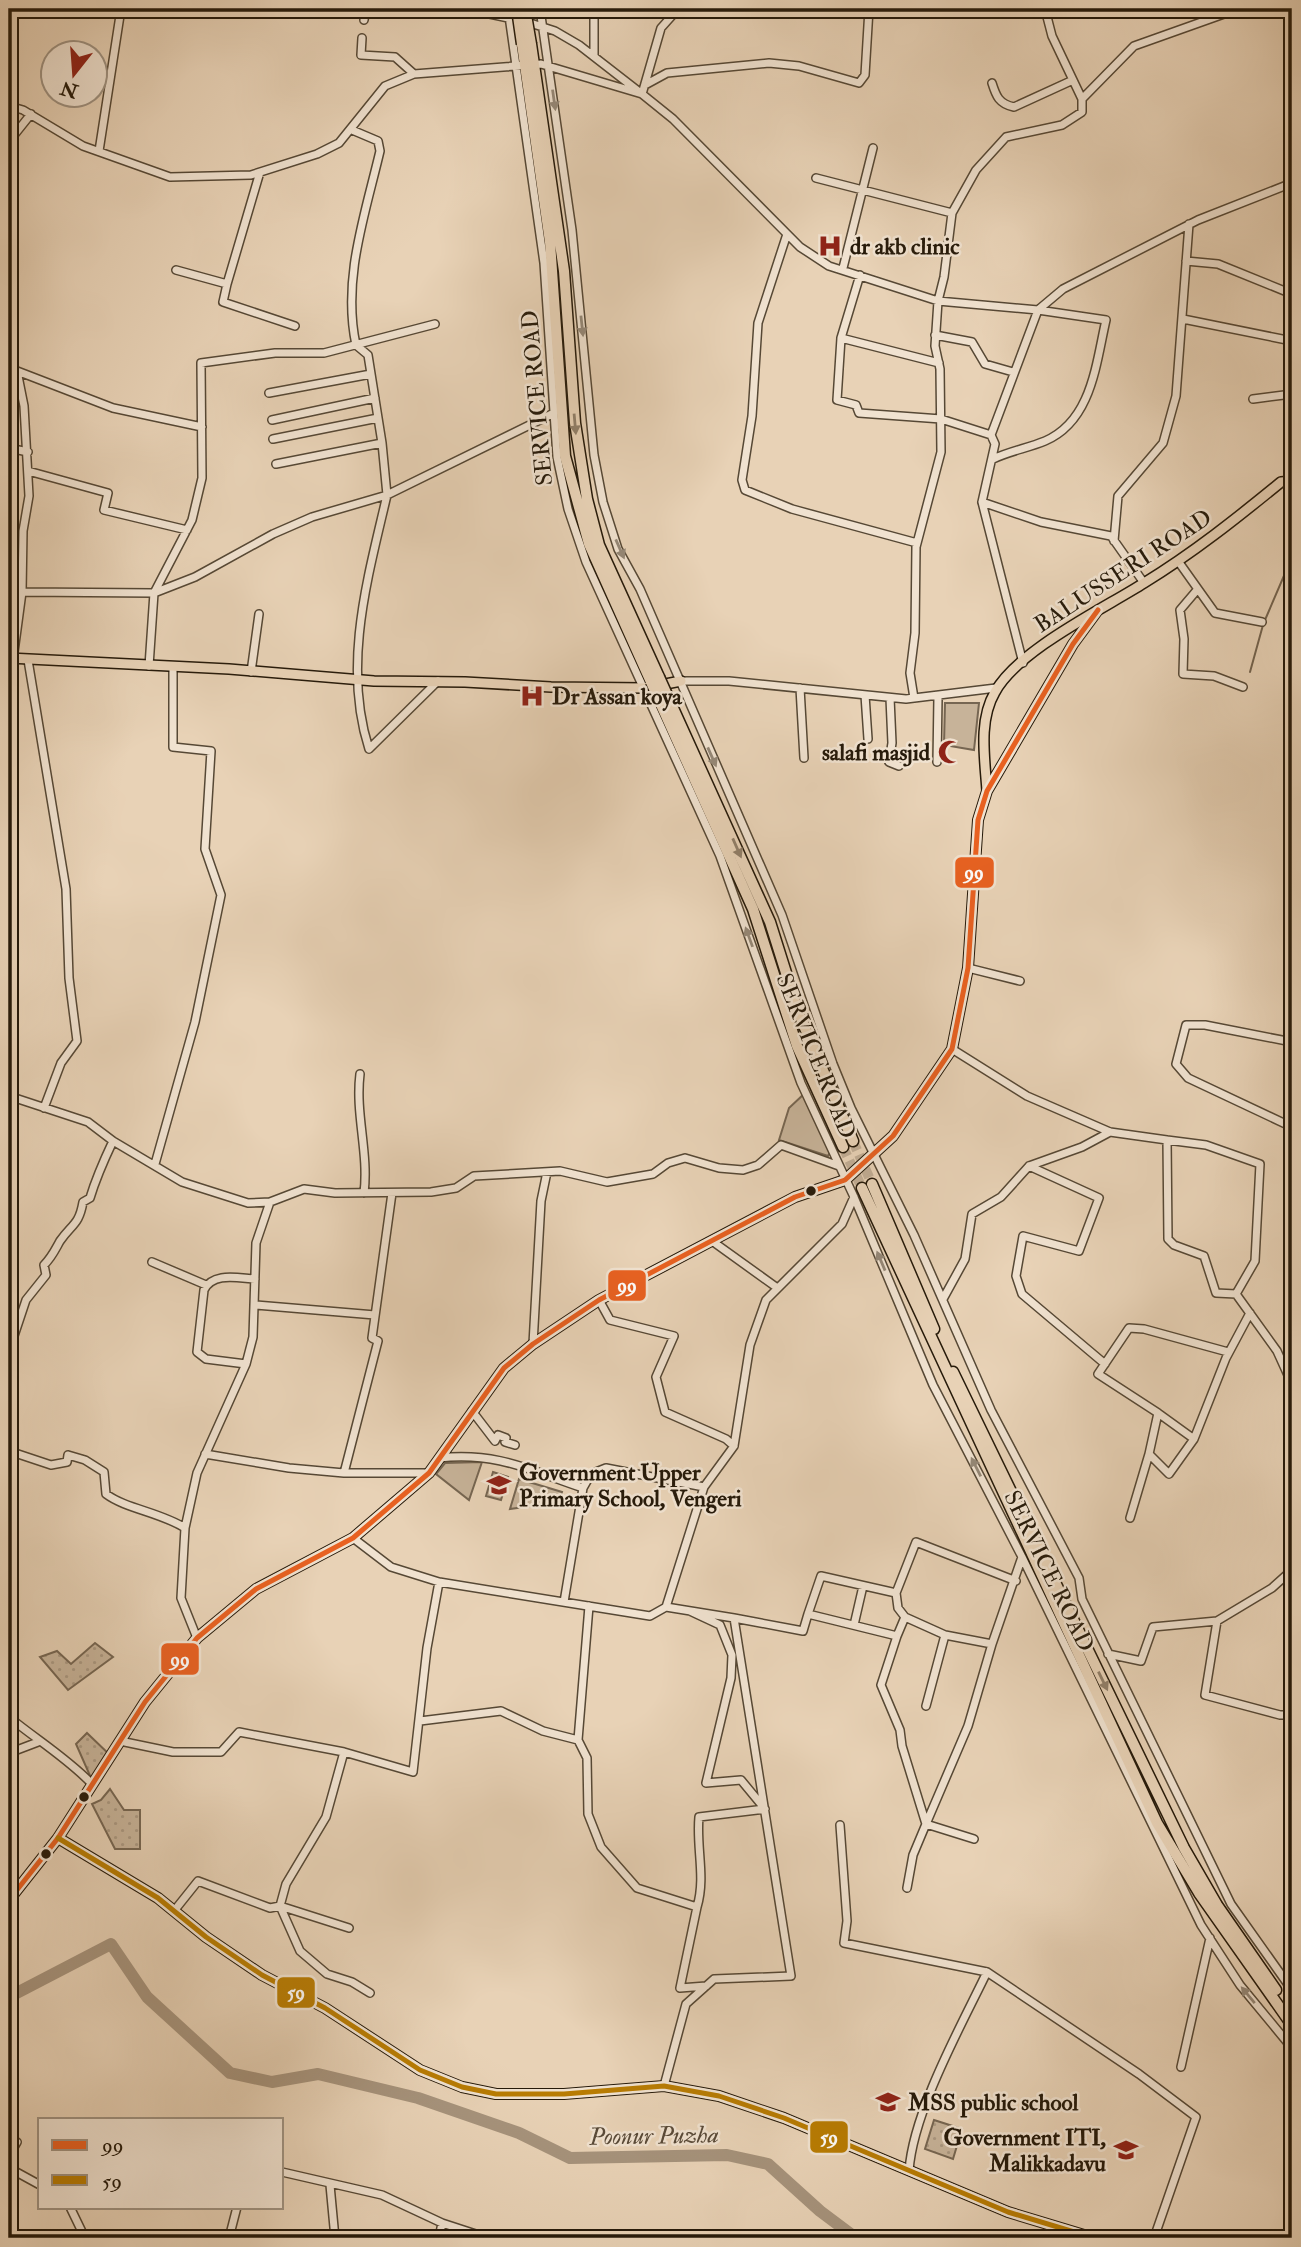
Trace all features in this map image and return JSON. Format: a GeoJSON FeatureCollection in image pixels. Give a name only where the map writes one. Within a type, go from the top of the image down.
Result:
{"type":"FeatureCollection","features":[{"type":"Feature","properties":{"kind":"highway"},"geometry":{"type":"LineString","coordinates":[[517,9],[527,44]]}},
{"type":"Feature","properties":{"kind":"highway"},"geometry":{"type":"LineString","coordinates":[[525,9],[525,65],[564,271],[575,423],[587,499],[599,545],[652,683],[663,697],[770,922],[799,1014],[853,1142]]}},
{"type":"Feature","properties":{"kind":"highway"},"geometry":{"type":"LineString","coordinates":[[663,697],[752,909],[797,1046],[843,1147]]}},
{"type":"Feature","properties":{"kind":"highway"},"geometry":{"type":"LineString","coordinates":[[1292,2014],[1217,1905],[1184,1848],[951,1368],[867,1186],[1157,1823],[1199,1893],[1292,2025]]}},
{"type":"Feature","properties":{"kind":"main road","name":"BALUSSERI ROAD"},"geometry":{"type":"LineString","coordinates":[[987,791],[984,744],[986,715],[996,688],[1023,663],[1098,610],[1218,534],[1281,482],[1292,481]]}},
{"type":"Feature","properties":{"kind":"main road"},"geometry":{"type":"LineString","coordinates":[[9,1900],[58,1838],[159,1682],[197,1638],[256,1589],[353,1538],[429,1472],[504,1368],[599,1300],[795,1197],[845,1180],[893,1136],[952,1049],[968,968],[978,820],[987,791],[1073,644],[1098,610]]}},
{"type":"Feature","properties":{"kind":"main road"},"geometry":{"type":"LineString","coordinates":[[11,659],[173,666],[359,680],[551,687],[681,681]]}},
{"type":"Feature","properties":{"kind":"main road"},"geometry":{"type":"LineString","coordinates":[[58,1838],[158,1898],[262,1975],[325,2008],[420,2070],[462,2087],[496,2094],[564,2094],[664,2086],[719,2096],[771,2113],[1008,2212],[1094,2238]]}},
{"type":"Feature","properties":{"kind":"street"},"geometry":{"type":"LineString","coordinates":[[99,152],[121,9]]}},
{"type":"Feature","properties":{"kind":"street"},"geometry":{"type":"LineString","coordinates":[[466,9],[542,26],[593,56],[673,119],[800,247],[829,266],[843,268],[938,301],[1038,310],[1106,320],[1087,398],[1070,423],[1046,441],[993,459]]}},
{"type":"Feature","properties":{"kind":"street","name":"SERVICE ROAD"},"geometry":{"type":"LineString","coordinates":[[508,9],[525,65],[544,263],[557,457],[568,509],[586,562],[652,683],[720,856],[801,1083],[854,1197],[933,1385],[1022,1557],[1210,1938],[1240,1985],[1292,2048]]}},
{"type":"Feature","properties":{"kind":"street"},"geometry":{"type":"LineString","coordinates":[[540,9],[572,230],[594,455],[603,502],[618,549],[640,589],[782,915],[833,1064],[943,1299],[991,1410],[1079,1578],[1082,1599],[1231,1904],[1292,1990]]}},
{"type":"Feature","properties":{"kind":"street"},"geometry":{"type":"LineString","coordinates":[[593,56],[594,9]]}},
{"type":"Feature","properties":{"kind":"street"},"geometry":{"type":"LineString","coordinates":[[642,94],[661,28],[678,9]]}},
{"type":"Feature","properties":{"kind":"street"},"geometry":{"type":"LineString","coordinates":[[645,85],[667,73],[769,63],[799,66],[859,83],[864,75],[869,9]]}},
{"type":"Feature","properties":{"kind":"street"},"geometry":{"type":"LineString","coordinates":[[914,698],[910,673],[917,543],[941,452],[939,363],[935,335],[952,213],[976,170],[1006,137],[1062,125],[1082,112],[1082,99],[1052,36],[1045,9]]}},
{"type":"Feature","properties":{"kind":"street"},"geometry":{"type":"LineString","coordinates":[[1082,99],[1134,46],[1238,9]]}},
{"type":"Feature","properties":{"kind":"street"},"geometry":{"type":"LineString","coordinates":[[362,38],[361,55],[395,57],[414,74]]}},
{"type":"Feature","properties":{"kind":"street"},"geometry":{"type":"LineString","coordinates":[[9,106],[31,114],[99,152],[170,177],[260,172],[317,154],[339,143],[352,130],[385,86],[414,74],[525,65],[549,66],[642,94]]}},
{"type":"Feature","properties":{"kind":"street"},"geometry":{"type":"LineString","coordinates":[[992,83],[998,99],[1004,105],[1014,107],[1073,80]]}},
{"type":"Feature","properties":{"kind":"street"},"geometry":{"type":"LineString","coordinates":[[9,168],[11,139],[31,114]]}},
{"type":"Feature","properties":{"kind":"street"},"geometry":{"type":"LineString","coordinates":[[352,130],[378,141],[380,151],[352,276],[350,301],[356,345],[368,355],[387,495],[363,595],[357,645],[360,706],[369,749],[438,681]]}},
{"type":"Feature","properties":{"kind":"street"},"geometry":{"type":"LineString","coordinates":[[843,268],[873,148]]}},
{"type":"Feature","properties":{"kind":"street"},"geometry":{"type":"LineString","coordinates":[[260,172],[223,302],[295,326]]}},
{"type":"Feature","properties":{"kind":"street"},"geometry":{"type":"LineString","coordinates":[[816,178],[952,213]]}},
{"type":"Feature","properties":{"kind":"street"},"geometry":{"type":"LineString","coordinates":[[1023,663],[982,502],[993,459],[995,444],[991,435],[1038,310],[1063,289],[1189,224],[1292,183]]}},
{"type":"Feature","properties":{"kind":"street"},"geometry":{"type":"LineString","coordinates":[[1114,541],[1118,496],[1163,443],[1176,396],[1189,224]]}},
{"type":"Feature","properties":{"kind":"street"},"geometry":{"type":"LineString","coordinates":[[787,234],[758,323],[753,404],[742,480],[745,490],[792,509],[917,543]]}},
{"type":"Feature","properties":{"kind":"street"},"geometry":{"type":"LineString","coordinates":[[1186,261],[1218,264],[1292,294]]}},
{"type":"Feature","properties":{"kind":"street"},"geometry":{"type":"LineString","coordinates":[[176,270],[227,284]]}},
{"type":"Feature","properties":{"kind":"street"},"geometry":{"type":"LineString","coordinates":[[860,275],[841,338],[837,400],[856,405],[859,413],[941,419],[991,435]]}},
{"type":"Feature","properties":{"kind":"street"},"geometry":{"type":"LineString","coordinates":[[1183,319],[1292,341]]}},
{"type":"Feature","properties":{"kind":"street"},"geometry":{"type":"LineString","coordinates":[[149,666],[154,593],[187,530],[202,478],[201,363],[275,353],[324,353],[435,324]]}},
{"type":"Feature","properties":{"kind":"street"},"geometry":{"type":"LineString","coordinates":[[935,335],[972,342],[985,364],[1013,372]]}},
{"type":"Feature","properties":{"kind":"street"},"geometry":{"type":"LineString","coordinates":[[841,338],[939,363]]}},
{"type":"Feature","properties":{"kind":"street"},"geometry":{"type":"LineString","coordinates":[[11,659],[22,592],[28,471],[24,406],[17,371],[113,408],[202,427]]}},
{"type":"Feature","properties":{"kind":"street"},"geometry":{"type":"LineString","coordinates":[[269,393],[371,374]]}},
{"type":"Feature","properties":{"kind":"street"},"geometry":{"type":"LineString","coordinates":[[1253,399],[1292,394]]}},
{"type":"Feature","properties":{"kind":"street"},"geometry":{"type":"LineString","coordinates":[[272,420],[375,398]]}},
{"type":"Feature","properties":{"kind":"street"},"geometry":{"type":"LineString","coordinates":[[9,590],[154,593],[195,577],[273,534],[312,517],[387,495],[554,413]]}},
{"type":"Feature","properties":{"kind":"street"},"geometry":{"type":"LineString","coordinates":[[273,439],[378,418]]}},
{"type":"Feature","properties":{"kind":"street"},"geometry":{"type":"LineString","coordinates":[[276,464],[382,443]]}},
{"type":"Feature","properties":{"kind":"street"},"geometry":{"type":"LineString","coordinates":[[9,448],[27,452]]}},
{"type":"Feature","properties":{"kind":"street"},"geometry":{"type":"LineString","coordinates":[[28,471],[108,493],[104,510],[187,530]]}},
{"type":"Feature","properties":{"kind":"street"},"geometry":{"type":"LineString","coordinates":[[982,502],[1041,522],[1111,536],[1144,583]]}},
{"type":"Feature","properties":{"kind":"street"},"geometry":{"type":"LineString","coordinates":[[1178,561],[1215,612],[1262,622]]}},
{"type":"Feature","properties":{"kind":"street"},"geometry":{"type":"LineString","coordinates":[[1197,590],[1180,610],[1184,639],[1184,674],[1214,676],[1243,687]]}},
{"type":"Feature","properties":{"kind":"street"},"geometry":{"type":"LineString","coordinates":[[251,672],[259,614]]}},
{"type":"Feature","properties":{"kind":"street"},"geometry":{"type":"LineString","coordinates":[[28,660],[66,889],[69,978],[77,1041],[61,1063],[44,1108]]}},
{"type":"Feature","properties":{"kind":"street"},"geometry":{"type":"LineString","coordinates":[[155,1164],[195,1022],[221,895],[205,849],[211,751],[173,747],[173,666]]}},
{"type":"Feature","properties":{"kind":"street"},"geometry":{"type":"LineString","coordinates":[[681,681],[729,681],[890,698],[939,697],[996,688]]}},
{"type":"Feature","properties":{"kind":"street"},"geometry":{"type":"LineString","coordinates":[[800,688],[804,758]]}},
{"type":"Feature","properties":{"kind":"street"},"geometry":{"type":"LineString","coordinates":[[866,695],[868,739]]}},
{"type":"Feature","properties":{"kind":"street"},"geometry":{"type":"LineString","coordinates":[[937,762],[939,697]]}},
{"type":"Feature","properties":{"kind":"street"},"geometry":{"type":"LineString","coordinates":[[890,698],[892,743],[889,762],[899,766]]}},
{"type":"Feature","properties":{"kind":"street"},"geometry":{"type":"LineString","coordinates":[[968,968],[1020,981]]}},
{"type":"Feature","properties":{"kind":"street"},"geometry":{"type":"LineString","coordinates":[[1292,1042],[1186,1025],[1175,1064],[1188,1078],[1292,1127]]}},
{"type":"Feature","properties":{"kind":"street"},"geometry":{"type":"LineString","coordinates":[[952,1049],[1027,1096],[1110,1132],[1206,1145],[1260,1164],[1255,1261],[1236,1294]]}},
{"type":"Feature","properties":{"kind":"street"},"geometry":{"type":"LineString","coordinates":[[360,1074],[359,1108],[367,1157],[364,1193]]}},
{"type":"Feature","properties":{"kind":"street"},"geometry":{"type":"LineString","coordinates":[[9,1096],[88,1122],[182,1182],[248,1203],[270,1202],[304,1189],[392,1193],[456,1188],[474,1176],[560,1171],[607,1182],[653,1174],[668,1163],[685,1158],[719,1168],[743,1170],[758,1165],[781,1145],[839,1166]]}},
{"type":"Feature","properties":{"kind":"street"},"geometry":{"type":"LineString","coordinates":[[943,1299],[965,1259],[972,1214],[1001,1197],[1028,1166],[1082,1147],[1110,1132]]}},
{"type":"Feature","properties":{"kind":"street"},"geometry":{"type":"LineString","coordinates":[[1167,1140],[1168,1239],[1174,1245],[1204,1256],[1216,1293],[1236,1294]]}},
{"type":"Feature","properties":{"kind":"street"},"geometry":{"type":"LineString","coordinates":[[9,1352],[26,1300],[46,1275],[44,1265],[55,1254],[60,1242],[80,1221],[83,1202],[90,1198],[96,1176],[105,1166],[114,1141]]}},
{"type":"Feature","properties":{"kind":"street"},"geometry":{"type":"LineString","coordinates":[[1028,1166],[1099,1198],[1079,1251],[1023,1236],[1016,1276],[1022,1294],[1105,1364]]}},
{"type":"Feature","properties":{"kind":"street"},"geometry":{"type":"LineString","coordinates":[[533,1345],[541,1201],[547,1172]]}},
{"type":"Feature","properties":{"kind":"street"},"geometry":{"type":"LineString","coordinates":[[344,1473],[378,1341],[372,1338],[374,1315],[392,1193]]}},
{"type":"Feature","properties":{"kind":"street"},"geometry":{"type":"LineString","coordinates":[[666,1607],[704,1487],[734,1446],[750,1345],[766,1300],[776,1287],[842,1224],[854,1197]]}},
{"type":"Feature","properties":{"kind":"street"},"geometry":{"type":"LineString","coordinates":[[197,1638],[181,1598],[186,1528],[197,1473],[246,1364],[253,1337],[256,1243],[270,1202]]}},
{"type":"Feature","properties":{"kind":"street"},"geometry":{"type":"LineString","coordinates":[[712,1241],[776,1287]]}},
{"type":"Feature","properties":{"kind":"street"},"geometry":{"type":"LineString","coordinates":[[152,1262],[206,1285]]}},
{"type":"Feature","properties":{"kind":"street"},"geometry":{"type":"LineString","coordinates":[[246,1364],[206,1359],[197,1352],[206,1285],[215,1278],[255,1279]]}},
{"type":"Feature","properties":{"kind":"street"},"geometry":{"type":"LineString","coordinates":[[1236,1294],[1277,1351],[1292,1384]]}},
{"type":"Feature","properties":{"kind":"street"},"geometry":{"type":"LineString","coordinates":[[599,1300],[611,1320],[674,1336],[656,1377],[665,1412],[726,1439],[734,1446]]}},
{"type":"Feature","properties":{"kind":"street"},"geometry":{"type":"LineString","coordinates":[[256,1305],[374,1315]]}},
{"type":"Feature","properties":{"kind":"street"},"geometry":{"type":"LineString","coordinates":[[1149,1454],[1169,1474],[1194,1439],[1228,1352],[1250,1313]]}},
{"type":"Feature","properties":{"kind":"street"},"geometry":{"type":"LineString","coordinates":[[1194,1439],[1098,1374],[1129,1328],[1144,1329],[1228,1352]]}},
{"type":"Feature","properties":{"kind":"street"},"geometry":{"type":"LineString","coordinates":[[472,1411],[495,1441],[498,1435],[515,1445]]}},
{"type":"Feature","properties":{"kind":"street"},"geometry":{"type":"LineString","coordinates":[[1130,1518],[1158,1413]]}},
{"type":"Feature","properties":{"kind":"street"},"geometry":{"type":"LineString","coordinates":[[9,1451],[51,1465],[67,1462],[68,1455],[85,1460],[104,1472],[106,1494],[116,1502],[167,1516],[186,1528]]}},
{"type":"Feature","properties":{"kind":"street"},"geometry":{"type":"LineString","coordinates":[[205,1454],[289,1468],[344,1473],[429,1472]]}},
{"type":"Feature","properties":{"kind":"street"},"geometry":{"type":"LineString","coordinates":[[439,1458],[465,1456],[506,1460],[583,1488]]}},
{"type":"Feature","properties":{"kind":"street"},"geometry":{"type":"LineString","coordinates":[[564,1602],[583,1488],[591,1474],[606,1468],[704,1487]]}},
{"type":"Feature","properties":{"kind":"street"},"geometry":{"type":"LineString","coordinates":[[353,1538],[391,1567],[439,1583],[650,1616],[666,1607],[803,1631],[821,1576],[896,1593]]}},
{"type":"Feature","properties":{"kind":"street"},"geometry":{"type":"LineString","coordinates":[[992,1644],[945,1635],[905,1617],[898,1608],[896,1593],[916,1542],[1016,1581]]}},
{"type":"Feature","properties":{"kind":"street"},"geometry":{"type":"LineString","coordinates":[[907,1888],[913,1855],[968,1726],[1022,1557]]}},
{"type":"Feature","properties":{"kind":"street"},"geometry":{"type":"LineString","coordinates":[[1108,1654],[1140,1661],[1153,1627],[1217,1621],[1272,1588],[1292,1570]]}},
{"type":"Feature","properties":{"kind":"street"},"geometry":{"type":"LineString","coordinates":[[120,1741],[173,1752],[221,1752],[239,1732],[344,1752],[413,1772],[427,1648],[439,1583]]}},
{"type":"Feature","properties":{"kind":"street"},"geometry":{"type":"LineString","coordinates":[[854,1625],[863,1586]]}},
{"type":"Feature","properties":{"kind":"street"},"geometry":{"type":"LineString","coordinates":[[589,1606],[578,1740],[587,1758],[587,1814],[601,1847],[637,1888],[697,1907]]}},
{"type":"Feature","properties":{"kind":"street"},"geometry":{"type":"LineString","coordinates":[[690,1611],[720,1625],[732,1655],[731,1678],[706,1783],[741,1780],[765,1809]]}},
{"type":"Feature","properties":{"kind":"street"},"geometry":{"type":"LineString","coordinates":[[808,1614],[897,1636]]}},
{"type":"Feature","properties":{"kind":"street"},"geometry":{"type":"LineString","coordinates":[[905,1617],[881,1685],[900,1730],[902,1746],[926,1824]]}},
{"type":"Feature","properties":{"kind":"street"},"geometry":{"type":"LineString","coordinates":[[664,2086],[686,2004],[714,1979],[792,1976],[734,1618]]}},
{"type":"Feature","properties":{"kind":"street"},"geometry":{"type":"LineString","coordinates":[[1217,1621],[1205,1695],[1280,1715],[1292,1715]]}},
{"type":"Feature","properties":{"kind":"street"},"geometry":{"type":"LineString","coordinates":[[926,1706],[945,1635]]}},
{"type":"Feature","properties":{"kind":"street"},"geometry":{"type":"LineString","coordinates":[[420,1721],[501,1711],[543,1731],[578,1740]]}},
{"type":"Feature","properties":{"kind":"street"},"geometry":{"type":"LineString","coordinates":[[9,1717],[38,1742],[69,1760],[92,1784]]}},
{"type":"Feature","properties":{"kind":"street"},"geometry":{"type":"LineString","coordinates":[[9,1753],[38,1742]]}},
{"type":"Feature","properties":{"kind":"street"},"geometry":{"type":"LineString","coordinates":[[344,1752],[326,1816],[286,1884],[280,1906],[300,1951],[327,1974],[352,1982],[370,1993]]}},
{"type":"Feature","properties":{"kind":"street"},"geometry":{"type":"LineString","coordinates":[[706,1986],[680,1988],[703,1887],[697,1839],[699,1817],[765,1809]]}},
{"type":"Feature","properties":{"kind":"street"},"geometry":{"type":"LineString","coordinates":[[926,1824],[974,1839]]}},
{"type":"Feature","properties":{"kind":"street"},"geometry":{"type":"LineString","coordinates":[[840,1825],[847,1921],[844,1943],[987,1972],[1139,2074],[1196,2117],[1154,2238]]}},
{"type":"Feature","properties":{"kind":"street"},"geometry":{"type":"LineString","coordinates":[[174,1910],[198,1881],[270,1908],[280,1906],[349,1928]]}},
{"type":"Feature","properties":{"kind":"street"},"geometry":{"type":"LineString","coordinates":[[1181,2067],[1210,1938]]}},
{"type":"Feature","properties":{"kind":"street"},"geometry":{"type":"LineString","coordinates":[[909,2171],[917,2133],[932,2092],[987,1972]]}},
{"type":"Feature","properties":{"kind":"street"},"geometry":{"type":"LineString","coordinates":[[9,2156],[17,2142]]}},
{"type":"Feature","properties":{"kind":"street"},"geometry":{"type":"LineString","coordinates":[[9,2168],[38,2184]]}},
{"type":"Feature","properties":{"kind":"street"},"geometry":{"type":"LineString","coordinates":[[284,2173],[382,2195],[442,2223],[488,2238]]}},
{"type":"Feature","properties":{"kind":"street"},"geometry":{"type":"LineString","coordinates":[[330,2185],[334,2238]]}},
{"type":"Feature","properties":{"kind":"street"},"geometry":{"type":"LineString","coordinates":[[71,2208],[85,2238]]}},
{"type":"Feature","properties":{"kind":"street"},"geometry":{"type":"LineString","coordinates":[[229,2238],[237,2208]]}},
{"type":"Feature","properties":{"kind":"street"},"geometry":{"type":"LineString","coordinates":[[439,2238],[442,2223]]}},
{"type":"Feature","properties":{"kind":"shaded area"},"geometry":{"type":"Polygon","coordinates":[[[945,703],[979,703],[974,750],[944,745],[945,703]]]}},
{"type":"Feature","properties":{"kind":"shaded area"},"geometry":{"type":"Polygon","coordinates":[[[804,1094],[832,1149],[828,1156],[779,1140],[789,1108],[804,1094]]]}},
{"type":"Feature","properties":{"kind":"shaded area"},"geometry":{"type":"Polygon","coordinates":[[[482,1462],[469,1500],[436,1474],[445,1463],[482,1462]]]}},
{"type":"Feature","properties":{"kind":"shaded area"},"geometry":{"type":"Polygon","coordinates":[[[493,1472],[508,1477],[501,1500],[486,1496],[493,1472]]]}},
{"type":"Feature","properties":{"kind":"shaded area"},"geometry":{"type":"Polygon","coordinates":[[[519,1479],[562,1492],[559,1502],[510,1509],[519,1479]]]}},
{"type":"Feature","properties":{"kind":"shaded area"},"geometry":{"type":"Polygon","coordinates":[[[95,1643],[113,1657],[68,1690],[40,1657],[57,1651],[71,1664],[95,1643]]]}},
{"type":"Feature","properties":{"kind":"shaded area"},"geometry":{"type":"Polygon","coordinates":[[[87,1733],[112,1757],[91,1778],[76,1744],[87,1733]]]}},
{"type":"Feature","properties":{"kind":"shaded area"},"geometry":{"type":"Polygon","coordinates":[[[110,1789],[124,1810],[140,1810],[140,1849],[115,1849],[92,1804],[101,1800],[110,1789]]]}},
{"type":"Feature","properties":{"kind":"shaded area"},"geometry":{"type":"Polygon","coordinates":[[[934,2120],[962,2129],[953,2159],[925,2149],[934,2120]]]}},
{"type":"Feature","properties":{"kind":"waterway"},"geometry":{"type":"LineString","coordinates":[[1265,620],[1292,557]]}},
{"type":"Feature","properties":{"kind":"waterway"},"geometry":{"type":"LineString","coordinates":[[1250,672],[1263,625]]}},
{"type":"Feature","properties":{"kind":"waterway","name":"Poonur Puzha"},"geometry":{"type":"LineString","coordinates":[[9,1997],[111,1944],[147,1997],[230,2073],[272,2082],[318,2074],[418,2098],[519,2133],[570,2158],[727,2155],[768,2164],[820,2211],[856,2238]]}},
{"type":"Feature","properties":{"kind":"tunnel"},"geometry":{"type":"LineString","coordinates":[[853,1141],[872,1184]]}},
{"type":"Feature","properties":{"kind":"tunnel"},"geometry":{"type":"LineString","coordinates":[[843,1147],[862,1188]]}},
{"type":"Feature","properties":{"kind":"transit line","name":"99"},"geometry":{"type":"LineString","coordinates":[[9,1900],[58,1838],[145,1702],[197,1638],[256,1589],[353,1538],[429,1473],[504,1368],[533,1344],[599,1300],[795,1197],[845,1180],[893,1136],[952,1049],[968,968],[978,820],[987,791],[1073,644],[1098,610]]}},
{"type":"Feature","properties":{"kind":"transit line","name":"59"},"geometry":{"type":"LineString","coordinates":[[58,1838],[158,1898],[206,1937],[262,1975],[325,2008],[420,2070],[462,2087],[496,2094],[564,2094],[664,2086],[719,2096],[784,2118],[1008,2212],[1094,2238]]}},
{"type":"Feature","properties":{"kind":"place","name":"dr akb clinic"},"geometry":{"type":"Point","coordinates":[830,246]}},
{"type":"Feature","properties":{"kind":"place","name":"Dr Assan koya"},"geometry":{"type":"Point","coordinates":[532,696]}},
{"type":"Feature","properties":{"kind":"place","name":"salafi masjid"},"geometry":{"type":"Point","coordinates":[950,752]}},
{"type":"Feature","properties":{"kind":"place","name":"Government Upper Primary School, Vengeri"},"geometry":{"type":"Point","coordinates":[499,1485]}},
{"type":"Feature","properties":{"kind":"place","name":"MSS public school"},"geometry":{"type":"Point","coordinates":[888,2102]}},
{"type":"Feature","properties":{"kind":"place","name":"Government ITI, Malikkadavu"},"geometry":{"type":"Point","coordinates":[1126,2150]}}]}
